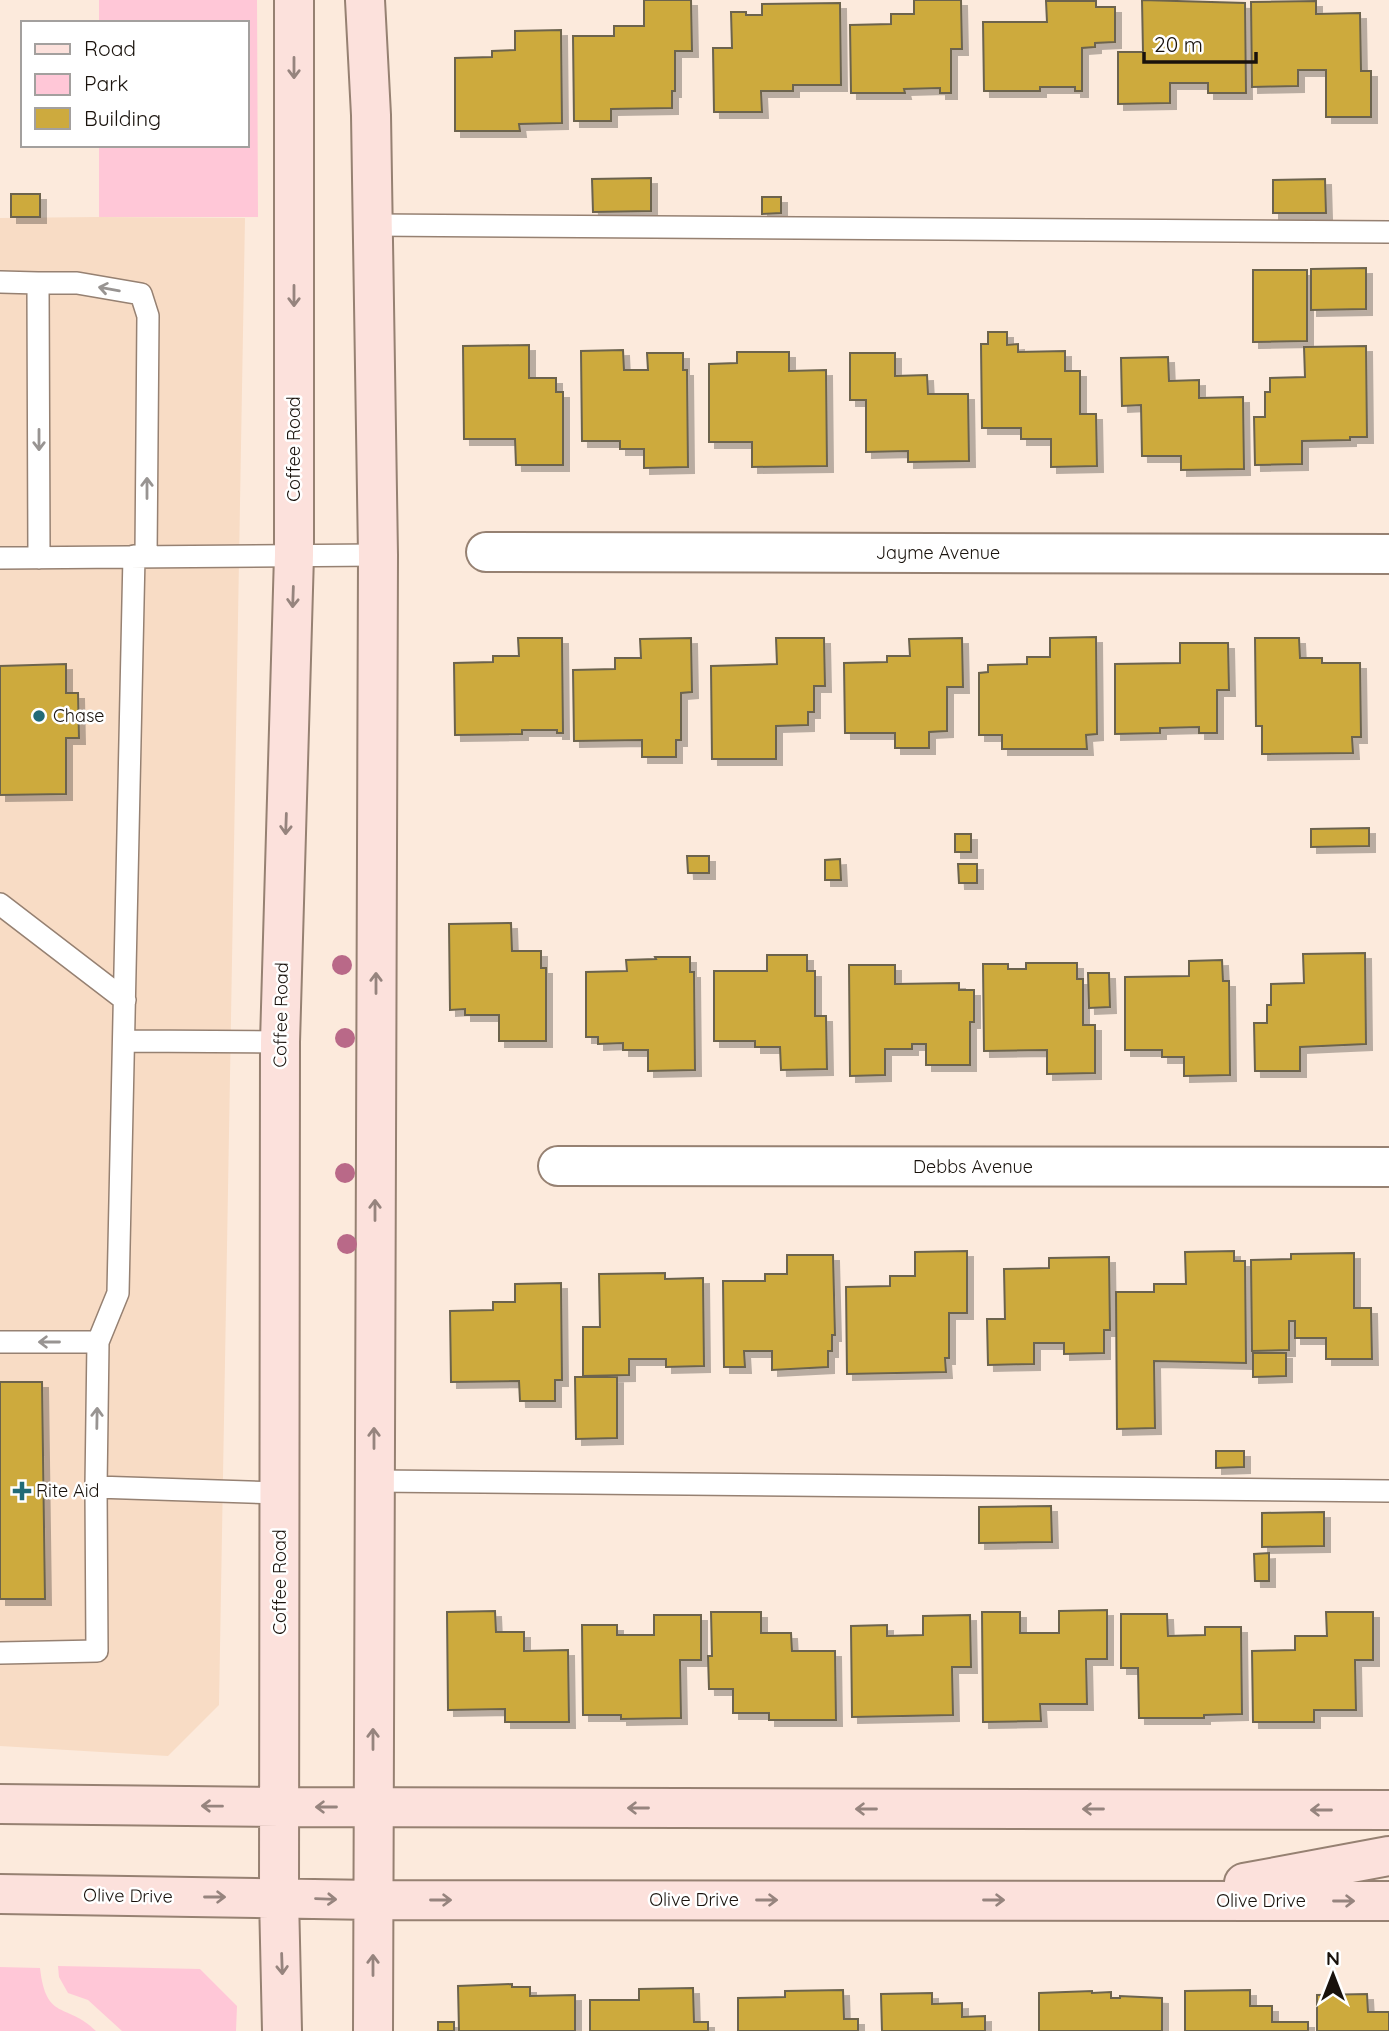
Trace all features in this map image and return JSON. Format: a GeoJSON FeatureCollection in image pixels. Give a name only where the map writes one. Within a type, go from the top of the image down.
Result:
{"type":"FeatureCollection","features":[{"type":"Feature","properties":{"kind":"main road","name":"Coffee Road"},"geometry":{"type":"LineString","coordinates":[[282,2031],[279,1897],[280,1042],[294,555],[294,0]]}},
{"type":"Feature","properties":{"kind":"main road"},"geometry":{"type":"LineString","coordinates":[[365,0],[371,115],[378,555],[373,2031]]}},
{"type":"Feature","properties":{"kind":"main road"},"geometry":{"type":"LineString","coordinates":[[0,1804],[1389,1810]]}},
{"type":"Feature","properties":{"kind":"main road"},"geometry":{"type":"LineString","coordinates":[[1149,1900],[1389,1856]]}},
{"type":"Feature","properties":{"kind":"main road","name":"Olive Drive"},"geometry":{"type":"LineString","coordinates":[[0,1894],[373,1900],[1389,1901]]}},
{"type":"Feature","properties":{"kind":"street","name":"Jayme Avenue"},"geometry":{"type":"LineString","coordinates":[[486,552],[1389,554]]}},
{"type":"Feature","properties":{"kind":"street","name":"Debbs Avenue"},"geometry":{"type":"LineString","coordinates":[[558,1166],[1389,1167]]}},
{"type":"Feature","properties":{"kind":"lane"},"geometry":{"type":"LineString","coordinates":[[373,225],[1389,232]]}},
{"type":"Feature","properties":{"kind":"lane"},"geometry":{"type":"LineString","coordinates":[[0,282],[77,283],[141,294],[148,316],[118,1293],[98,1342],[97,1651],[0,1653]]}},
{"type":"Feature","properties":{"kind":"lane"},"geometry":{"type":"LineString","coordinates":[[38,283],[39,558]]}},
{"type":"Feature","properties":{"kind":"lane"},"geometry":{"type":"LineString","coordinates":[[0,558],[378,555]]}},
{"type":"Feature","properties":{"kind":"lane"},"geometry":{"type":"LineString","coordinates":[[0,904],[125,1000]]}},
{"type":"Feature","properties":{"kind":"lane"},"geometry":{"type":"LineString","coordinates":[[125,1041],[280,1042]]}},
{"type":"Feature","properties":{"kind":"lane"},"geometry":{"type":"LineString","coordinates":[[0,1342],[98,1342]]}},
{"type":"Feature","properties":{"kind":"lane"},"geometry":{"type":"LineString","coordinates":[[374,1481],[1389,1491]]}},
{"type":"Feature","properties":{"kind":"lane"},"geometry":{"type":"LineString","coordinates":[[96,1486],[280,1493]]}},
{"type":"Feature","properties":{"kind":"shaded area"},"geometry":{"type":"Polygon","coordinates":[[[0,218],[245,218],[219,1705],[168,1756],[0,1746],[0,218]]]}},
{"type":"Feature","properties":{"kind":"green space"},"geometry":{"type":"Polygon","coordinates":[[[99,0],[257,0],[258,217],[99,217],[99,147],[248,147],[248,21],[99,21],[99,0]]]}},
{"type":"Feature","properties":{"kind":"green space"},"geometry":{"type":"Polygon","coordinates":[[[58,1966],[200,1969],[237,2006],[236,2031],[122,2031],[88,2000],[68,1993],[59,1977],[58,1966]]]}},
{"type":"Feature","properties":{"kind":"green space"},"geometry":{"type":"Polygon","coordinates":[[[0,1967],[40,1968],[47,1997],[53,2004],[86,2022],[96,2031],[0,2031],[0,1967]]]}},
{"type":"Feature","properties":{"kind":"building"},"geometry":{"type":"Polygon","coordinates":[[[644,0],[691,0],[692,51],[675,51],[675,91],[672,91],[672,108],[611,109],[611,121],[574,121],[573,36],[614,36],[614,26],[644,26],[644,0]]]}},
{"type":"Feature","properties":{"kind":"building"},"geometry":{"type":"Polygon","coordinates":[[[914,0],[961,0],[962,49],[951,49],[951,93],[940,93],[940,88],[904,89],[905,93],[851,93],[850,25],[891,24],[891,14],[914,14],[914,0]]]}},
{"type":"Feature","properties":{"kind":"building"},"geometry":{"type":"Polygon","coordinates":[[[1142,0],[1245,3],[1246,93],[1208,93],[1208,83],[1170,83],[1170,103],[1118,104],[1118,52],[1143,52],[1142,0]]]}},
{"type":"Feature","properties":{"kind":"building"},"geometry":{"type":"Polygon","coordinates":[[[1046,1],[1096,1],[1096,7],[1115,7],[1115,42],[1095,43],[1095,47],[1082,48],[1082,91],[1075,91],[1075,87],[1040,87],[1040,91],[984,91],[983,22],[1047,22],[1046,1]]]}},
{"type":"Feature","properties":{"kind":"building"},"geometry":{"type":"Polygon","coordinates":[[[1316,1],[1316,14],[1360,13],[1361,71],[1371,71],[1371,117],[1326,117],[1326,70],[1298,70],[1298,86],[1252,87],[1251,2],[1316,1]]]}},
{"type":"Feature","properties":{"kind":"building"},"geometry":{"type":"Polygon","coordinates":[[[840,3],[841,85],[793,85],[793,91],[761,91],[762,112],[714,112],[713,48],[732,48],[731,12],[762,15],[762,4],[840,3]]]}},
{"type":"Feature","properties":{"kind":"building"},"geometry":{"type":"Polygon","coordinates":[[[561,30],[562,123],[519,124],[520,131],[455,131],[455,58],[492,57],[492,51],[515,50],[515,31],[561,30]]]}},
{"type":"Feature","properties":{"kind":"building"},"geometry":{"type":"Polygon","coordinates":[[[651,178],[651,211],[593,212],[592,179],[651,178]]]}},
{"type":"Feature","properties":{"kind":"building"},"geometry":{"type":"Polygon","coordinates":[[[1325,179],[1326,213],[1273,213],[1273,180],[1325,179]]]}},
{"type":"Feature","properties":{"kind":"building"},"geometry":{"type":"Polygon","coordinates":[[[11,194],[40,194],[40,217],[11,217],[11,194]]]}},
{"type":"Feature","properties":{"kind":"building"},"geometry":{"type":"Polygon","coordinates":[[[762,197],[781,197],[781,213],[762,214],[762,197]]]}},
{"type":"Feature","properties":{"kind":"building"},"geometry":{"type":"Polygon","coordinates":[[[1366,268],[1366,309],[1311,310],[1311,269],[1366,268]]]}},
{"type":"Feature","properties":{"kind":"building"},"geometry":{"type":"Polygon","coordinates":[[[1253,270],[1307,270],[1307,341],[1253,342],[1253,270]]]}},
{"type":"Feature","properties":{"kind":"building"},"geometry":{"type":"Polygon","coordinates":[[[988,332],[1007,332],[1007,345],[1018,344],[1018,352],[1065,351],[1065,371],[1080,371],[1080,414],[1096,414],[1097,466],[1051,467],[1051,439],[1021,439],[1021,428],[982,428],[981,344],[988,344],[988,332]]]}},
{"type":"Feature","properties":{"kind":"building"},"geometry":{"type":"Polygon","coordinates":[[[529,345],[529,378],[556,378],[556,392],[563,392],[563,465],[516,465],[515,439],[464,439],[463,346],[529,345]]]}},
{"type":"Feature","properties":{"kind":"building"},"geometry":{"type":"Polygon","coordinates":[[[1366,346],[1367,437],[1302,441],[1302,464],[1255,465],[1254,417],[1265,417],[1265,392],[1270,392],[1270,378],[1305,377],[1304,347],[1366,346]]]}},
{"type":"Feature","properties":{"kind":"building"},"geometry":{"type":"Polygon","coordinates":[[[623,350],[624,370],[648,370],[647,353],[683,353],[683,370],[687,370],[688,467],[644,468],[644,449],[620,449],[620,441],[582,441],[581,351],[623,350]]]}},
{"type":"Feature","properties":{"kind":"building"},"geometry":{"type":"Polygon","coordinates":[[[737,352],[789,352],[789,371],[826,370],[827,466],[752,467],[752,442],[709,442],[709,364],[737,363],[737,352]]]}},
{"type":"Feature","properties":{"kind":"building"},"geometry":{"type":"Polygon","coordinates":[[[850,353],[895,353],[895,376],[927,375],[928,394],[968,394],[969,461],[908,462],[908,451],[866,452],[866,400],[850,400],[850,353]]]}},
{"type":"Feature","properties":{"kind":"building"},"geometry":{"type":"Polygon","coordinates":[[[1168,357],[1169,381],[1199,380],[1199,398],[1243,397],[1244,469],[1181,470],[1181,456],[1142,456],[1141,405],[1122,406],[1121,358],[1168,357]]]}},
{"type":"Feature","properties":{"kind":"building"},"geometry":{"type":"Polygon","coordinates":[[[1096,637],[1097,734],[1086,735],[1087,749],[1002,749],[1002,735],[979,735],[979,673],[988,672],[988,665],[1027,664],[1027,657],[1050,657],[1050,638],[1096,637]]]}},
{"type":"Feature","properties":{"kind":"building"},"geometry":{"type":"Polygon","coordinates":[[[518,638],[562,638],[563,733],[557,733],[557,730],[522,730],[522,734],[455,735],[454,663],[493,662],[493,656],[519,656],[518,638]]]}},
{"type":"Feature","properties":{"kind":"building"},"geometry":{"type":"Polygon","coordinates":[[[691,638],[692,692],[681,693],[681,740],[676,740],[676,757],[642,757],[642,740],[574,741],[573,670],[615,669],[615,658],[641,658],[640,639],[691,638]]]}},
{"type":"Feature","properties":{"kind":"building"},"geometry":{"type":"Polygon","coordinates":[[[776,638],[824,638],[825,686],[814,686],[814,712],[808,712],[808,725],[776,726],[776,759],[712,759],[711,666],[777,664],[776,638]]]}},
{"type":"Feature","properties":{"kind":"building"},"geometry":{"type":"Polygon","coordinates":[[[962,638],[963,687],[947,687],[947,731],[929,732],[929,748],[895,748],[895,733],[845,733],[844,663],[887,662],[887,656],[910,656],[909,639],[962,638]]]}},
{"type":"Feature","properties":{"kind":"building"},"geometry":{"type":"Polygon","coordinates":[[[1255,638],[1299,638],[1300,658],[1322,658],[1322,663],[1360,663],[1361,737],[1352,737],[1353,753],[1262,754],[1262,726],[1256,726],[1255,638]]]}},
{"type":"Feature","properties":{"kind":"building"},"geometry":{"type":"Polygon","coordinates":[[[1180,643],[1228,643],[1229,690],[1217,690],[1217,733],[1199,733],[1199,727],[1160,728],[1160,733],[1115,734],[1115,664],[1180,663],[1180,643]]]}},
{"type":"Feature","properties":{"kind":"building","name":"Chase"},"geometry":{"type":"Polygon","coordinates":[[[66,664],[66,693],[78,693],[79,738],[66,738],[66,794],[0,795],[0,666],[66,664]]]}},
{"type":"Feature","properties":{"kind":"building"},"geometry":{"type":"Polygon","coordinates":[[[1369,828],[1369,846],[1311,847],[1311,829],[1369,828]]]}},
{"type":"Feature","properties":{"kind":"building"},"geometry":{"type":"Polygon","coordinates":[[[955,834],[971,834],[971,852],[955,852],[955,834]]]}},
{"type":"Feature","properties":{"kind":"building"},"geometry":{"type":"Polygon","coordinates":[[[687,856],[709,856],[709,873],[688,873],[687,856]]]}},
{"type":"Feature","properties":{"kind":"building"},"geometry":{"type":"Polygon","coordinates":[[[840,859],[841,880],[825,880],[825,860],[840,859]]]}},
{"type":"Feature","properties":{"kind":"building"},"geometry":{"type":"Polygon","coordinates":[[[958,864],[977,864],[977,883],[959,883],[958,864]]]}},
{"type":"Feature","properties":{"kind":"building"},"geometry":{"type":"Polygon","coordinates":[[[511,923],[512,951],[541,951],[541,968],[546,968],[546,1041],[499,1041],[499,1015],[465,1015],[465,1009],[450,1010],[449,924],[511,923]]]}},
{"type":"Feature","properties":{"kind":"building"},"geometry":{"type":"Polygon","coordinates":[[[1365,953],[1366,1044],[1300,1047],[1300,1071],[1255,1071],[1254,1023],[1267,1023],[1267,1005],[1271,1005],[1271,984],[1304,983],[1303,954],[1365,953]]]}},
{"type":"Feature","properties":{"kind":"building"},"geometry":{"type":"Polygon","coordinates":[[[767,955],[807,955],[807,971],[815,971],[815,1016],[826,1016],[827,1069],[781,1070],[780,1047],[755,1047],[755,1041],[714,1041],[714,971],[767,971],[767,955]]]}},
{"type":"Feature","properties":{"kind":"building"},"geometry":{"type":"Polygon","coordinates":[[[655,957],[690,957],[690,972],[694,972],[695,1070],[648,1071],[648,1050],[623,1050],[623,1043],[598,1044],[598,1037],[586,1037],[586,972],[627,971],[626,960],[656,959],[655,957]]]}},
{"type":"Feature","properties":{"kind":"building"},"geometry":{"type":"Polygon","coordinates":[[[1222,960],[1223,981],[1229,981],[1230,1075],[1184,1076],[1184,1057],[1162,1057],[1162,1050],[1125,1050],[1125,977],[1189,976],[1189,961],[1222,960]]]}},
{"type":"Feature","properties":{"kind":"building"},"geometry":{"type":"Polygon","coordinates":[[[1026,963],[1077,963],[1077,979],[1083,979],[1083,1025],[1095,1025],[1095,1073],[1047,1074],[1047,1050],[984,1051],[983,964],[1008,964],[1008,969],[1026,969],[1026,963]]]}},
{"type":"Feature","properties":{"kind":"building"},"geometry":{"type":"Polygon","coordinates":[[[849,965],[895,965],[895,984],[959,983],[959,990],[974,990],[974,1022],[970,1022],[970,1065],[926,1065],[926,1044],[912,1044],[912,1049],[885,1049],[885,1075],[850,1076],[849,965]]]}},
{"type":"Feature","properties":{"kind":"building"},"geometry":{"type":"Polygon","coordinates":[[[1088,973],[1109,973],[1110,1007],[1089,1008],[1088,973]]]}},
{"type":"Feature","properties":{"kind":"building"},"geometry":{"type":"Polygon","coordinates":[[[967,1251],[967,1313],[949,1313],[949,1358],[945,1358],[946,1372],[847,1374],[846,1287],[890,1286],[890,1276],[915,1276],[915,1252],[967,1251]]]}},
{"type":"Feature","properties":{"kind":"building"},"geometry":{"type":"Polygon","coordinates":[[[1234,1251],[1234,1261],[1245,1261],[1246,1363],[1154,1361],[1155,1428],[1117,1429],[1116,1292],[1154,1292],[1154,1284],[1186,1284],[1185,1252],[1234,1251]]]}},
{"type":"Feature","properties":{"kind":"building"},"geometry":{"type":"Polygon","coordinates":[[[1354,1253],[1354,1308],[1371,1308],[1372,1359],[1326,1359],[1326,1338],[1295,1338],[1295,1321],[1289,1321],[1289,1350],[1252,1351],[1251,1260],[1291,1259],[1291,1254],[1354,1253]]]}},
{"type":"Feature","properties":{"kind":"building"},"geometry":{"type":"Polygon","coordinates":[[[787,1255],[833,1255],[835,1335],[832,1335],[832,1351],[828,1351],[828,1367],[772,1370],[772,1351],[744,1351],[745,1367],[724,1367],[723,1281],[765,1281],[765,1274],[787,1274],[787,1255]]]}},
{"type":"Feature","properties":{"kind":"building"},"geometry":{"type":"Polygon","coordinates":[[[1109,1257],[1110,1330],[1104,1330],[1104,1353],[1064,1354],[1064,1343],[1034,1343],[1034,1364],[988,1365],[987,1319],[1005,1319],[1004,1269],[1049,1268],[1049,1258],[1109,1257]]]}},
{"type":"Feature","properties":{"kind":"building"},"geometry":{"type":"Polygon","coordinates":[[[665,1273],[665,1279],[703,1278],[704,1366],[666,1367],[666,1359],[629,1359],[629,1375],[583,1376],[583,1327],[600,1327],[599,1274],[665,1273]]]}},
{"type":"Feature","properties":{"kind":"building"},"geometry":{"type":"Polygon","coordinates":[[[561,1283],[562,1380],[555,1380],[555,1401],[520,1401],[519,1381],[451,1382],[450,1311],[493,1310],[493,1302],[515,1302],[515,1284],[561,1283]]]}},
{"type":"Feature","properties":{"kind":"building"},"geometry":{"type":"Polygon","coordinates":[[[1253,1353],[1286,1353],[1286,1376],[1253,1377],[1253,1353]]]}},
{"type":"Feature","properties":{"kind":"building"},"geometry":{"type":"Polygon","coordinates":[[[575,1377],[617,1377],[617,1438],[576,1439],[575,1377]]]}},
{"type":"Feature","properties":{"kind":"building","name":"Rite Aid"},"geometry":{"type":"Polygon","coordinates":[[[0,1382],[42,1382],[45,1599],[0,1599],[0,1382]]]}},
{"type":"Feature","properties":{"kind":"building"},"geometry":{"type":"Polygon","coordinates":[[[1216,1451],[1244,1451],[1244,1467],[1216,1468],[1216,1451]]]}},
{"type":"Feature","properties":{"kind":"building"},"geometry":{"type":"Polygon","coordinates":[[[1051,1506],[1052,1542],[979,1543],[979,1507],[1051,1506]]]}},
{"type":"Feature","properties":{"kind":"building"},"geometry":{"type":"Polygon","coordinates":[[[1324,1512],[1324,1546],[1262,1547],[1262,1513],[1324,1512]]]}},
{"type":"Feature","properties":{"kind":"building"},"geometry":{"type":"Polygon","coordinates":[[[1269,1553],[1269,1581],[1255,1581],[1254,1554],[1269,1553]]]}},
{"type":"Feature","properties":{"kind":"building"},"geometry":{"type":"Polygon","coordinates":[[[1107,1610],[1107,1659],[1086,1659],[1087,1704],[1040,1704],[1041,1721],[983,1722],[982,1612],[1020,1612],[1020,1633],[1059,1633],[1059,1611],[1107,1610]]]}},
{"type":"Feature","properties":{"kind":"building"},"geometry":{"type":"Polygon","coordinates":[[[495,1611],[496,1632],[524,1632],[524,1651],[568,1650],[569,1722],[505,1722],[505,1709],[448,1710],[447,1612],[495,1611]]]}},
{"type":"Feature","properties":{"kind":"building"},"geometry":{"type":"Polygon","coordinates":[[[711,1612],[761,1612],[761,1633],[791,1633],[792,1651],[835,1651],[836,1720],[769,1720],[769,1713],[733,1713],[733,1689],[709,1689],[708,1656],[712,1656],[711,1612]]]}},
{"type":"Feature","properties":{"kind":"building"},"geometry":{"type":"Polygon","coordinates":[[[1326,1612],[1373,1612],[1373,1660],[1355,1660],[1356,1710],[1314,1710],[1314,1722],[1253,1722],[1252,1651],[1295,1650],[1295,1636],[1327,1636],[1326,1612]]]}},
{"type":"Feature","properties":{"kind":"building"},"geometry":{"type":"Polygon","coordinates":[[[1121,1614],[1167,1614],[1168,1636],[1205,1635],[1205,1627],[1241,1627],[1242,1714],[1204,1715],[1204,1718],[1139,1718],[1138,1668],[1121,1668],[1121,1614]]]}},
{"type":"Feature","properties":{"kind":"building"},"geometry":{"type":"Polygon","coordinates":[[[654,1615],[701,1615],[701,1660],[680,1660],[681,1718],[621,1719],[621,1715],[583,1715],[582,1625],[617,1625],[617,1635],[654,1635],[654,1615]]]}},
{"type":"Feature","properties":{"kind":"building"},"geometry":{"type":"Polygon","coordinates":[[[970,1615],[971,1667],[952,1667],[953,1715],[852,1717],[851,1626],[887,1625],[887,1636],[923,1635],[923,1616],[970,1615]]]}},
{"type":"Feature","properties":{"kind":"building"},"geometry":{"type":"Polygon","coordinates":[[[512,1984],[512,1987],[530,1987],[530,1996],[575,1995],[575,2031],[459,2031],[458,1986],[512,1984]]]}},
{"type":"Feature","properties":{"kind":"building"},"geometry":{"type":"Polygon","coordinates":[[[693,1988],[694,2022],[708,2022],[708,2031],[590,2031],[590,2000],[639,2000],[639,1989],[693,1988]]]}},
{"type":"Feature","properties":{"kind":"building"},"geometry":{"type":"Polygon","coordinates":[[[843,1990],[844,2019],[858,2019],[858,2031],[738,2031],[738,1998],[785,1997],[785,1991],[843,1990]]]}},
{"type":"Feature","properties":{"kind":"building"},"geometry":{"type":"Polygon","coordinates":[[[1250,1990],[1250,2006],[1272,2006],[1272,2022],[1308,2022],[1308,2031],[1185,2031],[1185,1991],[1250,1990]]]}},
{"type":"Feature","properties":{"kind":"building"},"geometry":{"type":"Polygon","coordinates":[[[1111,1992],[1111,1998],[1162,1998],[1162,2031],[1039,2031],[1039,1993],[1111,1992]]]}},
{"type":"Feature","properties":{"kind":"building"},"geometry":{"type":"Polygon","coordinates":[[[932,1993],[932,2004],[962,2003],[962,2017],[985,2016],[985,2031],[882,2031],[881,1994],[932,1993]]]}},
{"type":"Feature","properties":{"kind":"building"},"geometry":{"type":"Polygon","coordinates":[[[1367,1994],[1368,2012],[1389,2012],[1389,2031],[1317,2031],[1317,1995],[1367,1994]]]}},
{"type":"Feature","properties":{"kind":"building"},"geometry":{"type":"Polygon","coordinates":[[[438,2022],[454,2022],[454,2031],[438,2031],[438,2022]]]}},
{"type":"Feature","properties":{"kind":"place","name":"Chase"},"geometry":{"type":"Point","coordinates":[39,716]}},
{"type":"Feature","properties":{"kind":"place","name":"Rite Aid"},"geometry":{"type":"Point","coordinates":[22,1491]}}]}
